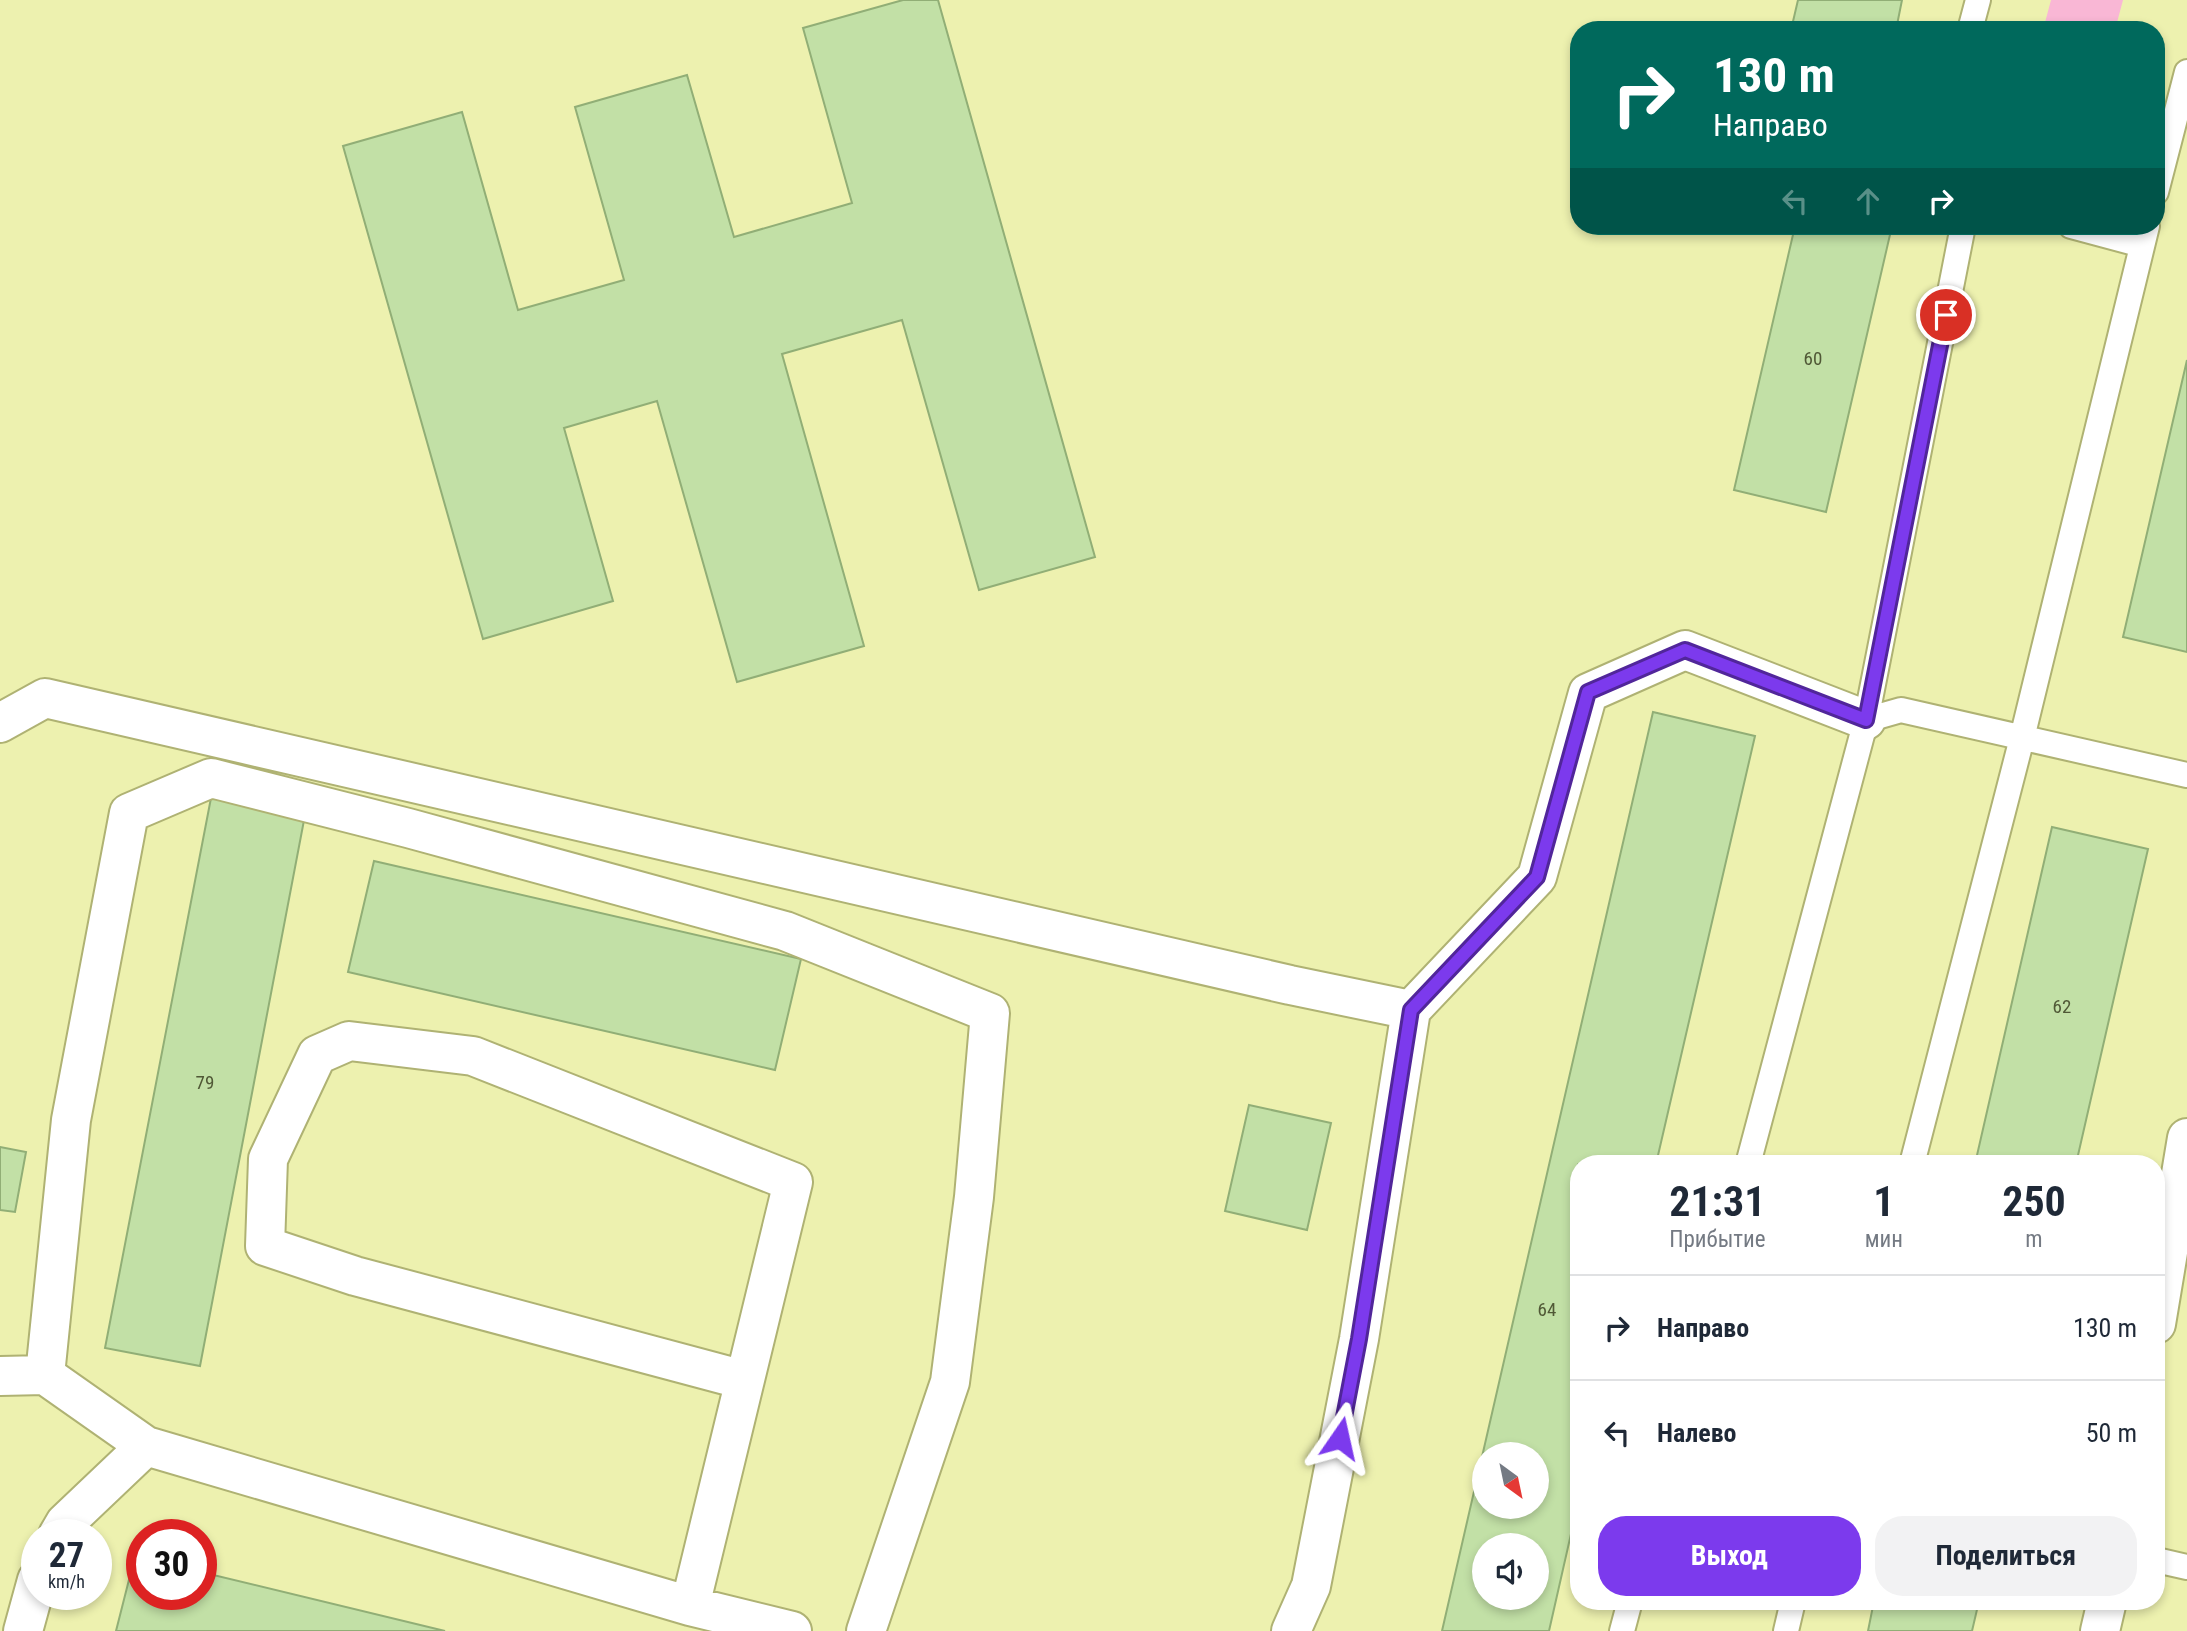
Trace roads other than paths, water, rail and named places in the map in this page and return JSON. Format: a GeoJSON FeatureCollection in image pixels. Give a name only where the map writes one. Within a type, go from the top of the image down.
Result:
{"type":"FeatureCollection","features":[{"type":"Feature","properties":{"kind":"street"},"geometry":{"type":"LineString","coordinates":[[1291,1631],[1311,1586],[1349,1391],[1411,1010],[1537,877],[1588,692],[1685,650],[1866,720]]}},
{"type":"Feature","properties":{"kind":"street"},"geometry":{"type":"LineString","coordinates":[[0,723],[45,698],[1290,985],[1411,1010]]}},
{"type":"Feature","properties":{"kind":"street"},"geometry":{"type":"LineString","coordinates":[[45,1375],[71,1120],[129,813],[211,778],[408,828],[785,931],[990,1013],[974,1197],[950,1382],[866,1631]]}},
{"type":"Feature","properties":{"kind":"street"},"geometry":{"type":"LineString","coordinates":[[690,1606],[793,1182],[473,1056],[349,1041],[317,1055],[268,1159],[265,1246],[355,1276],[744,1380]]}},
{"type":"Feature","properties":{"kind":"street"},"geometry":{"type":"LineString","coordinates":[[2165,1272],[2186,1149]]}},
{"type":"Feature","properties":{"kind":"street"},"geometry":{"type":"LineString","coordinates":[[0,1376],[45,1375],[146,1446],[690,1606],[792,1631]]}},
{"type":"Feature","properties":{"kind":"street"},"geometry":{"type":"LineString","coordinates":[[69,1519],[146,1446]]}},
{"type":"Feature","properties":{"kind":"street"},"geometry":{"type":"LineString","coordinates":[[23,1631],[29,1610]]}},
{"type":"Feature","properties":{"kind":"street"},"geometry":{"type":"LineString","coordinates":[[2100,1631],[2105,1610]]}},
{"type":"Feature","properties":{"kind":"lane"},"geometry":{"type":"LineString","coordinates":[[1972,21],[1978,0]]}},
{"type":"Feature","properties":{"kind":"lane"},"geometry":{"type":"LineString","coordinates":[[2165,157],[2187,72]]}},
{"type":"Feature","properties":{"kind":"lane"},"geometry":{"type":"LineString","coordinates":[[1750,1155],[1866,720],[1961,235]]}},
{"type":"Feature","properties":{"kind":"lane"},"geometry":{"type":"LineString","coordinates":[[1914,1155],[2022,738],[2145,235]]}},
{"type":"Feature","properties":{"kind":"lane"},"geometry":{"type":"LineString","coordinates":[[1866,720],[1900,710],[2187,775]]}},
{"type":"Feature","properties":{"kind":"lane"},"geometry":{"type":"LineString","coordinates":[[2165,1562],[2187,1567]]}},
{"type":"Feature","properties":{"kind":"lane"},"geometry":{"type":"LineString","coordinates":[[1622,1631],[1628,1610]]}},
{"type":"Feature","properties":{"kind":"lane"},"geometry":{"type":"LineString","coordinates":[[1786,1631],[1791,1610]]}}]}
